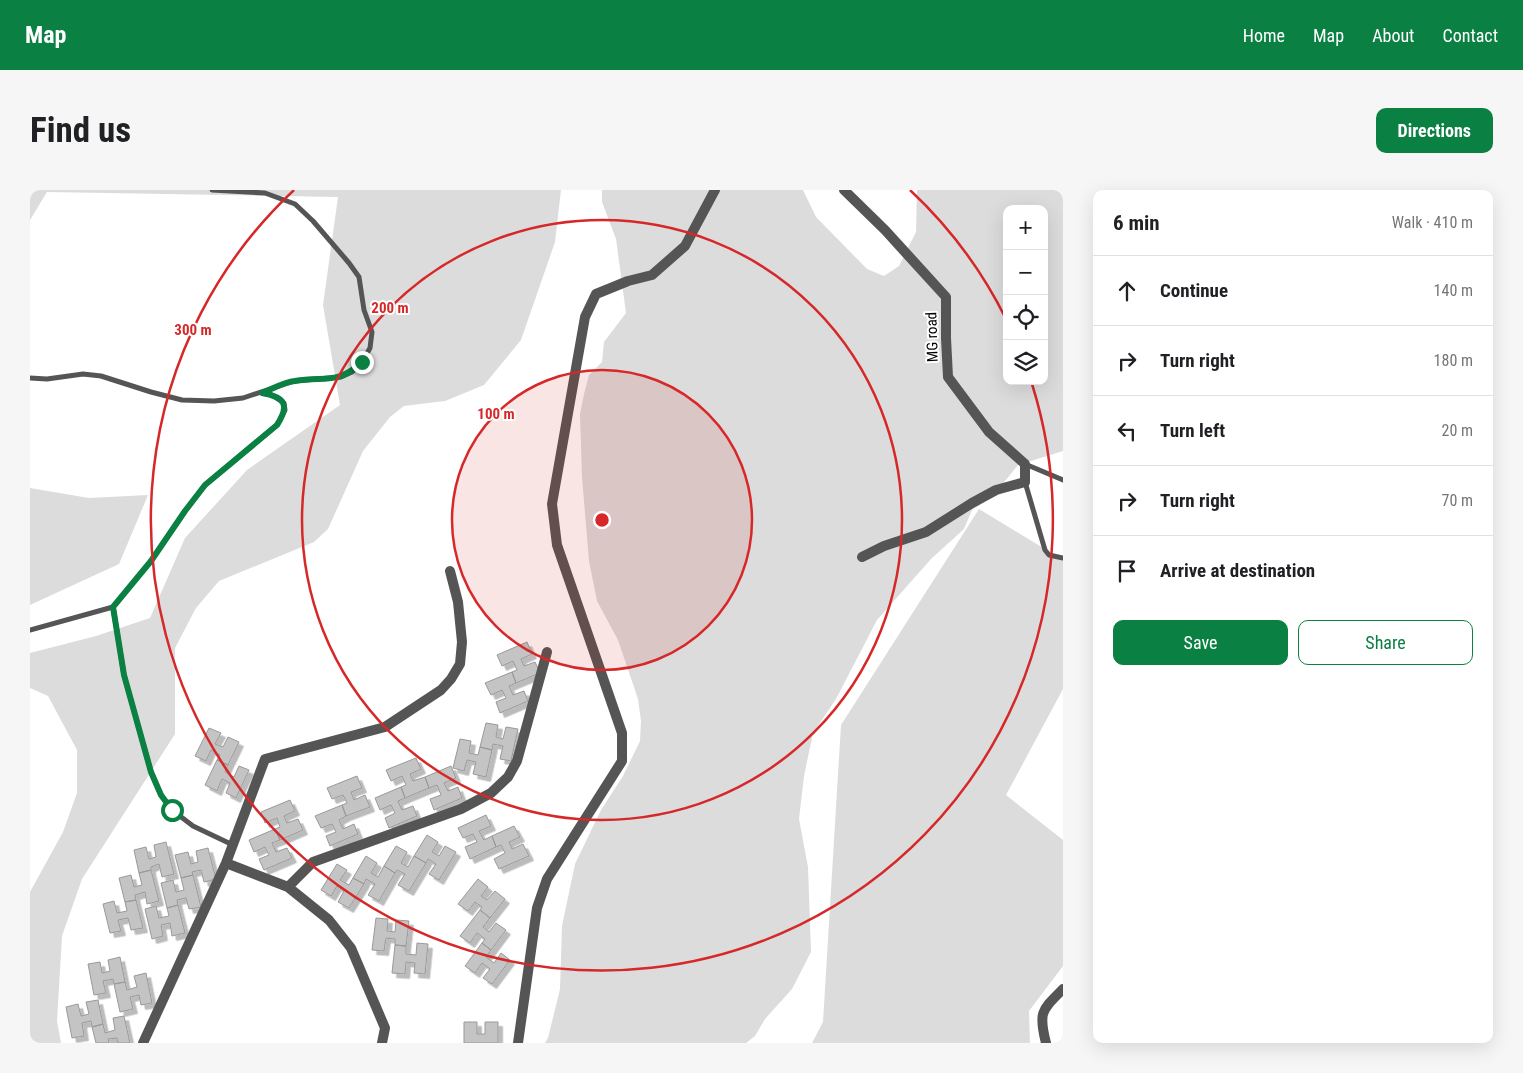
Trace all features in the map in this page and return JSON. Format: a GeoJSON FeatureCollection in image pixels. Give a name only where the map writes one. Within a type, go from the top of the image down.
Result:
{"type":"FeatureCollection","features":[{"type":"Feature","properties":{"kind":"street"},"geometry":{"type":"LineString","coordinates":[[518,1043],[537,908],[547,879],[622,761],[622,733],[557,545],[552,504],[585,317],[596,294],[628,281],[652,275],[685,246],[714,190]]}},
{"type":"Feature","properties":{"kind":"street","name":"MG road"},"geometry":{"type":"LineString","coordinates":[[844,190],[886,230],[946,297],[948,377],[988,432],[1025,464]]}},
{"type":"Feature","properties":{"kind":"street"},"geometry":{"type":"LineString","coordinates":[[862,557],[884,546],[926,532],[996,490],[1026,482],[1025,464]]}},
{"type":"Feature","properties":{"kind":"street"},"geometry":{"type":"LineString","coordinates":[[144,1043],[226,863],[264,759],[385,727],[441,690],[451,679],[460,664],[462,642],[458,602],[450,571]]}},
{"type":"Feature","properties":{"kind":"street"},"geometry":{"type":"LineString","coordinates":[[288,887],[313,862],[461,809],[491,793],[508,777],[517,761],[547,652]]}},
{"type":"Feature","properties":{"kind":"street"},"geometry":{"type":"LineString","coordinates":[[226,863],[288,887],[330,920],[351,948],[385,1028],[382,1043]]}},
{"type":"Feature","properties":{"kind":"street"},"geometry":{"type":"LineString","coordinates":[[1046,1043],[1041,1025],[1044,1008],[1063,989]]}},
{"type":"Feature","properties":{"kind":"lane"},"geometry":{"type":"LineString","coordinates":[[30,378],[47,379],[83,374],[101,376],[182,400],[214,401],[244,398],[294,381],[341,377],[352,372],[362,362],[370,348],[372,332],[364,310],[358,277],[349,263],[313,221],[296,204],[265,193],[212,190]]}},
{"type":"Feature","properties":{"kind":"lane"},"geometry":{"type":"LineString","coordinates":[[30,630],[113,607],[151,561],[205,485],[277,425],[285,410],[284,403],[279,398],[262,393]]}},
{"type":"Feature","properties":{"kind":"lane"},"geometry":{"type":"LineString","coordinates":[[1025,464],[1063,480]]}},
{"type":"Feature","properties":{"kind":"lane"},"geometry":{"type":"LineString","coordinates":[[1026,482],[1045,550],[1049,555],[1063,558]]}},
{"type":"Feature","properties":{"kind":"lane"},"geometry":{"type":"LineString","coordinates":[[113,607],[124,675],[151,772],[161,795],[172,810],[193,826],[233,845]]}},
{"type":"Feature","properties":{"kind":"shaded area"},"geometry":{"type":"Polygon","coordinates":[[[30,190],[561,190],[555,242],[521,340],[484,385],[445,401],[404,406],[390,417],[363,451],[328,529],[314,542],[219,581],[196,608],[175,648],[175,734],[82,879],[62,936],[57,1021],[61,1043],[30,1043],[30,892],[63,832],[77,793],[77,750],[48,696],[30,688],[30,653],[96,636],[150,618],[185,538],[247,470],[340,405],[323,305],[338,197],[47,192],[30,220],[30,190]]]}},
{"type":"Feature","properties":{"kind":"shaded area"},"geometry":{"type":"Polygon","coordinates":[[[602,190],[803,190],[816,217],[867,269],[884,276],[899,266],[916,232],[917,190],[1063,190],[1063,451],[1018,465],[992,497],[972,510],[964,529],[931,559],[877,620],[836,699],[813,733],[804,776],[799,819],[808,867],[811,952],[792,989],[765,1019],[755,1036],[746,1043],[545,1043],[548,1038],[560,989],[562,926],[575,864],[601,810],[623,776],[640,741],[641,721],[638,699],[618,640],[597,601],[589,561],[582,477],[580,414],[589,375],[602,362],[604,342],[626,313],[616,239],[602,202],[602,190]]]}},
{"type":"Feature","properties":{"kind":"shaded area"},"geometry":{"type":"Polygon","coordinates":[[[30,488],[89,498],[148,495],[119,564],[30,605],[30,488]]]}},
{"type":"Feature","properties":{"kind":"shaded area"},"geometry":{"type":"Polygon","coordinates":[[[979,509],[1063,560],[1063,689],[1006,795],[1063,840],[1063,966],[1029,1011],[1030,1043],[812,1043],[823,1022],[841,725],[979,509]]]}},
{"type":"Feature","properties":{"kind":"building"},"geometry":{"type":"Polygon","coordinates":[[[527,642],[532,654],[521,659],[524,666],[535,662],[540,673],[516,683],[512,672],[517,670],[513,661],[502,666],[497,655],[527,642]]]}},
{"type":"Feature","properties":{"kind":"building"},"geometry":{"type":"Polygon","coordinates":[[[512,672],[516,683],[509,686],[513,695],[524,691],[528,701],[500,713],[496,702],[506,698],[502,690],[491,695],[485,683],[512,672]]]}},
{"type":"Feature","properties":{"kind":"building"},"geometry":{"type":"Polygon","coordinates":[[[486,723],[498,725],[496,737],[503,739],[506,727],[518,729],[511,761],[500,759],[503,746],[493,744],[492,750],[480,747],[486,723]]]}},
{"type":"Feature","properties":{"kind":"building"},"geometry":{"type":"Polygon","coordinates":[[[209,728],[221,733],[215,744],[223,747],[228,737],[239,742],[228,765],[217,760],[220,755],[211,750],[206,761],[195,756],[209,728]]]}},
{"type":"Feature","properties":{"kind":"building"},"geometry":{"type":"Polygon","coordinates":[[[460,739],[471,741],[469,753],[478,755],[480,747],[492,750],[486,777],[473,774],[476,762],[467,760],[464,771],[453,768],[460,739]]]}},
{"type":"Feature","properties":{"kind":"building"},"geometry":{"type":"Polygon","coordinates":[[[416,758],[421,769],[410,774],[413,781],[425,777],[429,788],[405,798],[401,787],[406,785],[402,776],[391,781],[386,770],[416,758]]]}},
{"type":"Feature","properties":{"kind":"building"},"geometry":{"type":"Polygon","coordinates":[[[217,760],[228,765],[225,772],[234,777],[239,766],[249,770],[236,798],[226,793],[230,783],[222,779],[217,791],[205,785],[217,760]]]}},
{"type":"Feature","properties":{"kind":"building"},"geometry":{"type":"Polygon","coordinates":[[[451,766],[456,778],[444,783],[448,791],[458,787],[462,798],[434,810],[430,799],[441,795],[437,785],[429,788],[425,777],[451,766]]]}},
{"type":"Feature","properties":{"kind":"building"},"geometry":{"type":"Polygon","coordinates":[[[357,776],[362,788],[351,792],[354,800],[365,795],[370,807],[346,816],[342,805],[347,803],[343,795],[332,799],[327,788],[357,776]]]}},
{"type":"Feature","properties":{"kind":"building"},"geometry":{"type":"Polygon","coordinates":[[[401,787],[405,798],[398,801],[402,810],[413,806],[417,816],[389,828],[385,818],[395,813],[391,805],[380,810],[375,798],[401,787]]]}},
{"type":"Feature","properties":{"kind":"building"},"geometry":{"type":"Polygon","coordinates":[[[290,800],[295,811],[284,816],[287,823],[298,819],[303,830],[280,840],[275,829],[280,827],[277,818],[265,823],[261,812],[290,800]]]}},
{"type":"Feature","properties":{"kind":"building"},"geometry":{"type":"Polygon","coordinates":[[[342,805],[346,816],[339,820],[343,829],[354,824],[358,834],[330,846],[326,836],[336,832],[332,824],[321,828],[315,816],[342,805]]]}},
{"type":"Feature","properties":{"kind":"building"},"geometry":{"type":"Polygon","coordinates":[[[486,815],[491,826],[479,831],[484,840],[492,836],[496,847],[470,859],[465,847],[477,842],[473,834],[463,838],[458,828],[486,815]]]}},
{"type":"Feature","properties":{"kind":"building"},"geometry":{"type":"Polygon","coordinates":[[[514,826],[520,837],[509,842],[512,849],[523,844],[529,856],[499,869],[494,859],[505,853],[501,845],[496,847],[492,836],[514,826]]]}},
{"type":"Feature","properties":{"kind":"building"},"geometry":{"type":"Polygon","coordinates":[[[275,829],[280,840],[272,843],[276,852],[287,848],[292,858],[264,870],[259,859],[269,855],[265,847],[254,852],[249,840],[275,829]]]}},
{"type":"Feature","properties":{"kind":"building"},"geometry":{"type":"Polygon","coordinates":[[[427,835],[438,842],[432,852],[439,856],[445,846],[456,852],[439,880],[429,874],[436,864],[428,859],[426,863],[414,856],[427,835]]]}},
{"type":"Feature","properties":{"kind":"building"},"geometry":{"type":"Polygon","coordinates":[[[166,842],[174,874],[162,877],[159,864],[151,867],[151,870],[139,873],[134,850],[146,847],[149,859],[156,857],[154,845],[166,842]]]}},
{"type":"Feature","properties":{"kind":"building"},"geometry":{"type":"Polygon","coordinates":[[[396,846],[407,852],[401,863],[408,867],[414,856],[426,863],[409,891],[398,885],[405,874],[397,870],[395,873],[384,866],[396,846]]]}},
{"type":"Feature","properties":{"kind":"building"},"geometry":{"type":"Polygon","coordinates":[[[208,848],[216,879],[204,882],[201,870],[192,872],[193,875],[181,878],[175,855],[188,852],[191,864],[198,862],[196,851],[208,848]]]}},
{"type":"Feature","properties":{"kind":"building"},"geometry":{"type":"Polygon","coordinates":[[[366,856],[377,863],[371,873],[378,877],[384,866],[395,873],[379,901],[368,895],[375,884],[366,879],[364,884],[353,878],[366,856]]]}},
{"type":"Feature","properties":{"kind":"building"},"geometry":{"type":"Polygon","coordinates":[[[337,864],[347,870],[340,880],[349,885],[353,878],[364,884],[349,908],[338,902],[344,891],[337,886],[331,896],[321,890],[337,864]]]}},
{"type":"Feature","properties":{"kind":"building"},"geometry":{"type":"Polygon","coordinates":[[[151,870],[159,901],[147,904],[145,892],[135,895],[136,900],[125,902],[119,878],[131,875],[134,887],[142,885],[139,873],[151,870]]]}},
{"type":"Feature","properties":{"kind":"building"},"geometry":{"type":"Polygon","coordinates":[[[193,875],[201,907],[189,909],[186,898],[177,900],[178,905],[167,908],[161,883],[173,880],[176,892],[184,890],[181,878],[193,875]]]}},
{"type":"Feature","properties":{"kind":"building"},"geometry":{"type":"Polygon","coordinates":[[[478,879],[488,887],[481,896],[487,900],[495,891],[505,899],[490,918],[480,910],[482,907],[475,902],[468,911],[458,904],[478,879]]]}},
{"type":"Feature","properties":{"kind":"building"},"geometry":{"type":"Polygon","coordinates":[[[136,900],[143,928],[131,930],[128,918],[118,920],[121,931],[110,933],[103,904],[114,901],[117,913],[127,911],[125,902],[136,900]]]}},
{"type":"Feature","properties":{"kind":"building"},"geometry":{"type":"Polygon","coordinates":[[[178,905],[185,933],[172,936],[170,923],[161,925],[163,936],[152,939],[145,909],[156,906],[159,918],[169,916],[167,908],[178,905]]]}},
{"type":"Feature","properties":{"kind":"building"},"geometry":{"type":"Polygon","coordinates":[[[480,910],[490,918],[483,927],[489,932],[496,923],[506,930],[491,950],[482,943],[485,939],[477,933],[470,943],[460,936],[480,910]]]}},
{"type":"Feature","properties":{"kind":"building"},"geometry":{"type":"Polygon","coordinates":[[[376,918],[388,919],[387,931],[395,932],[396,920],[409,921],[406,946],[395,945],[395,939],[386,938],[384,951],[372,950],[376,918]]]}},
{"type":"Feature","properties":{"kind":"building"},"geometry":{"type":"Polygon","coordinates":[[[417,943],[428,944],[425,974],[414,973],[415,963],[406,962],[405,974],[392,973],[395,945],[406,946],[406,954],[416,955],[417,943]]]}},
{"type":"Feature","properties":{"kind":"building"},"geometry":{"type":"Polygon","coordinates":[[[482,943],[491,950],[486,957],[494,963],[501,953],[510,960],[492,984],[483,978],[490,969],[482,963],[475,973],[465,966],[482,943]]]}},
{"type":"Feature","properties":{"kind":"building"},"geometry":{"type":"Polygon","coordinates":[[[120,957],[125,982],[114,984],[113,979],[103,981],[106,993],[94,995],[88,964],[100,962],[102,973],[110,971],[108,960],[120,957]]]}},
{"type":"Feature","properties":{"kind":"building"},"geometry":{"type":"Polygon","coordinates":[[[146,973],[152,1003],[141,1005],[139,995],[130,997],[133,1009],[120,1012],[114,984],[125,982],[127,990],[137,987],[134,976],[146,973]]]}},
{"type":"Feature","properties":{"kind":"building"},"geometry":{"type":"Polygon","coordinates":[[[98,1000],[103,1024],[92,1027],[91,1021],[82,1023],[84,1036],[72,1038],[66,1007],[78,1004],[81,1016],[89,1014],[86,1002],[98,1000]]]}},
{"type":"Feature","properties":{"kind":"building"},"geometry":{"type":"Polygon","coordinates":[[[124,1016],[130,1043],[118,1043],[117,1038],[108,1039],[109,1043],[96,1043],[92,1027],[103,1024],[105,1033],[115,1030],[113,1018],[124,1016]]]}},
{"type":"Feature","properties":{"kind":"building"},"geometry":{"type":"Polygon","coordinates":[[[464,1022],[477,1022],[477,1034],[485,1034],[485,1022],[498,1022],[498,1043],[464,1043],[464,1022]]]}},
{"type":"Feature","properties":{"kind":"route"},"geometry":{"type":"LineString","coordinates":[[172,810],[161,795],[151,772],[124,675],[113,607],[151,561],[205,485],[277,425],[285,410],[284,403],[279,398],[262,393],[294,381],[341,377],[352,372],[362,362]]}}]}
